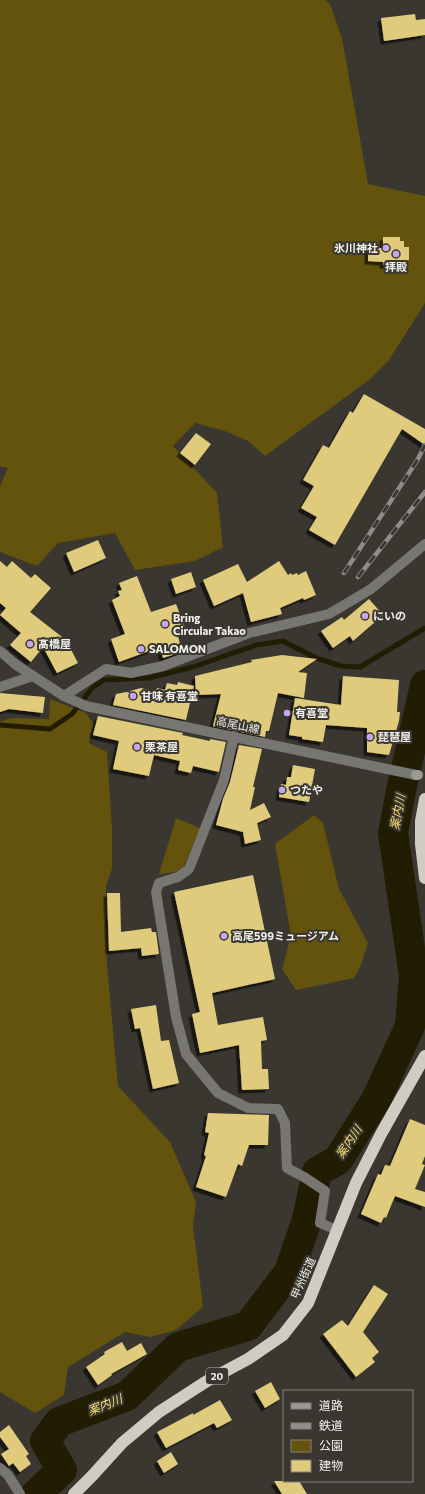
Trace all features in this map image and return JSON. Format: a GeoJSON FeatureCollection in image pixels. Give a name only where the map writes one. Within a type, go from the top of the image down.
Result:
{"type":"FeatureCollection","features":[{"type":"Feature","properties":{"kind":"highway"},"geometry":{"type":"LineString","coordinates":[[425,799],[421,821],[421,844],[425,878]]}},
{"type":"Feature","properties":{"kind":"highway","name":"甲州街道"},"geometry":{"type":"LineString","coordinates":[[74,1494],[122,1444],[159,1412],[207,1380],[248,1360],[283,1335],[308,1303],[356,1183],[381,1134],[425,1056]]}},
{"type":"Feature","properties":{"kind":"street"},"geometry":{"type":"LineString","coordinates":[[0,651],[15,664],[68,698],[106,669],[132,673],[163,666],[249,633],[329,614],[371,589],[425,544]]}},
{"type":"Feature","properties":{"kind":"street"},"geometry":{"type":"LineString","coordinates":[[0,687],[33,676]]}},
{"type":"Feature","properties":{"kind":"street","name":"高尾山線"},"geometry":{"type":"LineString","coordinates":[[68,698],[86,706],[420,776]]}},
{"type":"Feature","properties":{"kind":"street"},"geometry":{"type":"LineString","coordinates":[[234,736],[224,780],[189,869],[178,877],[159,883],[156,892],[176,1017],[186,1054],[218,1093],[248,1108],[278,1109],[285,1123],[287,1168],[325,1191],[320,1223],[337,1230]]}},
{"type":"Feature","properties":{"kind":"street"},"geometry":{"type":"LineString","coordinates":[[0,1468],[8,1475],[19,1493]]}},
{"type":"Feature","properties":{"kind":"green space"},"geometry":{"type":"Polygon","coordinates":[[[0,0],[325,0],[330,4],[342,38],[368,184],[425,196],[425,303],[389,360],[369,380],[265,456],[248,441],[225,431],[195,423],[173,446],[217,493],[223,547],[195,561],[135,570],[115,533],[58,543],[37,566],[0,552],[0,486],[8,468],[0,466],[0,0]]]}},
{"type":"Feature","properties":{"kind":"green space"},"geometry":{"type":"Polygon","coordinates":[[[50,699],[86,713],[93,724],[89,743],[107,752],[112,828],[112,869],[106,886],[107,966],[118,1086],[170,1142],[196,1202],[193,1225],[203,1307],[176,1330],[150,1337],[125,1332],[68,1367],[64,1395],[35,1413],[0,1392],[0,722],[11,718],[49,719],[50,699]]]}},
{"type":"Feature","properties":{"kind":"green space"},"geometry":{"type":"Polygon","coordinates":[[[314,815],[323,823],[339,889],[368,943],[360,967],[354,978],[296,990],[282,969],[291,936],[275,844],[314,815]]]}},
{"type":"Feature","properties":{"kind":"green space"},"geometry":{"type":"Polygon","coordinates":[[[176,818],[200,828],[184,866],[176,872],[159,874],[176,818]]]}},
{"type":"Feature","properties":{"kind":"building"},"geometry":{"type":"Polygon","coordinates":[[[415,14],[416,20],[425,19],[425,35],[384,41],[381,18],[415,14]]]}},
{"type":"Feature","properties":{"kind":"building","name":"拝殿"},"geometry":{"type":"Polygon","coordinates":[[[383,237],[400,237],[400,241],[404,241],[404,247],[409,247],[409,260],[400,260],[400,265],[383,265],[383,262],[368,261],[368,248],[383,248],[383,237]]]}},
{"type":"Feature","properties":{"kind":"building"},"geometry":{"type":"Polygon","coordinates":[[[364,394],[425,429],[425,445],[402,429],[335,545],[309,530],[317,517],[301,508],[314,486],[303,480],[323,445],[329,448],[350,411],[353,413],[364,394]]]}},
{"type":"Feature","properties":{"kind":"building"},"geometry":{"type":"Polygon","coordinates":[[[196,433],[211,444],[195,465],[180,453],[196,433]]]}},
{"type":"Feature","properties":{"kind":"building"},"geometry":{"type":"Polygon","coordinates":[[[98,540],[106,558],[74,572],[66,553],[98,540]]]}},
{"type":"Feature","properties":{"kind":"building"},"geometry":{"type":"Polygon","coordinates":[[[0,561],[7,567],[12,561],[31,578],[35,574],[51,588],[30,612],[66,640],[78,663],[57,673],[43,647],[31,662],[10,645],[21,633],[0,615],[6,608],[0,603],[0,561]]]}},
{"type":"Feature","properties":{"kind":"building"},"geometry":{"type":"Polygon","coordinates":[[[279,561],[288,575],[291,573],[292,575],[297,573],[298,575],[306,571],[316,595],[304,600],[303,598],[280,608],[282,614],[251,622],[243,593],[214,606],[203,580],[238,564],[247,582],[279,561]]]}},
{"type":"Feature","properties":{"kind":"building"},"geometry":{"type":"Polygon","coordinates":[[[191,572],[196,587],[176,594],[171,579],[191,572]]]}},
{"type":"Feature","properties":{"kind":"building"},"geometry":{"type":"Polygon","coordinates":[[[137,576],[151,612],[176,604],[187,632],[178,636],[182,652],[163,658],[160,647],[119,662],[111,639],[125,634],[112,600],[120,596],[118,591],[122,590],[119,583],[137,576]]]}},
{"type":"Feature","properties":{"kind":"building"},"geometry":{"type":"Polygon","coordinates":[[[369,599],[383,615],[353,641],[350,636],[333,648],[321,631],[342,617],[344,620],[369,599]]]}},
{"type":"Feature","properties":{"kind":"building"},"geometry":{"type":"Polygon","coordinates":[[[282,655],[317,659],[298,672],[307,673],[304,698],[278,693],[269,731],[266,731],[265,737],[213,726],[221,694],[196,695],[195,676],[252,662],[251,660],[282,655]]]}},
{"type":"Feature","properties":{"kind":"building"},"geometry":{"type":"Polygon","coordinates":[[[343,676],[399,680],[397,712],[400,712],[399,721],[389,755],[367,752],[367,728],[326,725],[323,742],[302,739],[302,737],[289,735],[295,698],[341,705],[343,676]]]}},
{"type":"Feature","properties":{"kind":"building"},"geometry":{"type":"Polygon","coordinates":[[[178,682],[194,686],[186,720],[113,705],[116,694],[126,692],[131,693],[130,691],[141,688],[156,692],[157,688],[165,690],[167,683],[177,685],[178,682]]]}},
{"type":"Feature","properties":{"kind":"building"},"geometry":{"type":"Polygon","coordinates":[[[0,693],[45,697],[43,713],[9,709],[0,712],[0,693]]]}},
{"type":"Feature","properties":{"kind":"building"},"geometry":{"type":"Polygon","coordinates":[[[98,716],[183,733],[182,735],[210,741],[210,739],[226,742],[219,772],[193,766],[191,773],[178,770],[180,761],[154,755],[149,776],[113,769],[119,741],[93,735],[98,716]]]}},
{"type":"Feature","properties":{"kind":"building"},"geometry":{"type":"Polygon","coordinates":[[[239,745],[262,749],[253,787],[255,787],[250,810],[264,803],[271,817],[257,823],[261,840],[245,844],[243,832],[216,825],[223,799],[230,782],[239,745]]]}},
{"type":"Feature","properties":{"kind":"building"},"geometry":{"type":"Polygon","coordinates":[[[293,765],[315,769],[309,802],[279,797],[281,784],[286,785],[287,777],[291,777],[293,765]]]}},
{"type":"Feature","properties":{"kind":"building","name":"高尾599ミュージアム"},"geometry":{"type":"Polygon","coordinates":[[[253,875],[275,979],[212,993],[218,1025],[263,1017],[267,1040],[261,1041],[262,1069],[268,1069],[269,1089],[242,1090],[239,1045],[200,1053],[192,1014],[200,1012],[174,892],[253,875]]]}},
{"type":"Feature","properties":{"kind":"building"},"geometry":{"type":"Polygon","coordinates":[[[107,893],[120,893],[121,932],[151,928],[152,932],[156,932],[159,954],[142,956],[141,948],[109,951],[107,893]]]}},
{"type":"Feature","properties":{"kind":"building"},"geometry":{"type":"Polygon","coordinates":[[[156,1005],[161,1041],[169,1040],[179,1083],[153,1089],[140,1028],[135,1029],[131,1009],[156,1005]]]}},
{"type":"Feature","properties":{"kind":"building"},"geometry":{"type":"Polygon","coordinates":[[[208,1113],[269,1115],[268,1145],[249,1145],[242,1166],[238,1164],[226,1197],[196,1187],[206,1156],[204,1155],[209,1133],[205,1132],[208,1113]]]}},
{"type":"Feature","properties":{"kind":"building"},"geometry":{"type":"Polygon","coordinates":[[[410,1119],[425,1125],[425,1156],[422,1164],[425,1165],[415,1189],[425,1192],[425,1207],[395,1196],[386,1218],[384,1217],[381,1223],[361,1214],[378,1174],[381,1175],[385,1165],[390,1166],[410,1119]]]}},
{"type":"Feature","properties":{"kind":"building"},"geometry":{"type":"Polygon","coordinates":[[[374,1285],[388,1294],[363,1332],[379,1352],[372,1358],[375,1362],[356,1377],[323,1334],[342,1320],[348,1326],[374,1285]]]}},
{"type":"Feature","properties":{"kind":"building"},"geometry":{"type":"Polygon","coordinates":[[[122,1342],[127,1351],[141,1343],[147,1354],[111,1374],[112,1375],[98,1385],[86,1367],[105,1354],[104,1352],[122,1342]]]}},
{"type":"Feature","properties":{"kind":"building"},"geometry":{"type":"Polygon","coordinates":[[[271,1382],[280,1399],[265,1408],[255,1391],[271,1382]]]}},
{"type":"Feature","properties":{"kind":"building"},"geometry":{"type":"Polygon","coordinates":[[[220,1400],[232,1420],[217,1428],[214,1423],[166,1448],[157,1432],[220,1400]]]}},
{"type":"Feature","properties":{"kind":"building"},"geometry":{"type":"Polygon","coordinates":[[[9,1425],[29,1454],[26,1456],[31,1464],[20,1472],[13,1463],[9,1466],[1,1454],[9,1449],[0,1437],[0,1432],[9,1425]]]}},
{"type":"Feature","properties":{"kind":"building"},"geometry":{"type":"Polygon","coordinates":[[[171,1452],[178,1464],[164,1473],[157,1461],[171,1452]]]}},
{"type":"Feature","properties":{"kind":"building"},"geometry":{"type":"Polygon","coordinates":[[[274,1481],[300,1482],[307,1494],[282,1494],[274,1481]]]}},
{"type":"Feature","properties":{"kind":"waterway"},"geometry":{"type":"LineString","coordinates":[[0,725],[50,729],[72,714],[93,687],[104,680],[149,678],[193,667],[256,645],[283,641],[316,658],[341,666],[360,667],[425,628]]}},
{"type":"Feature","properties":{"kind":"waterway","name":"案内川"},"geometry":{"type":"LineString","coordinates":[[36,1494],[62,1470],[45,1441],[59,1422],[127,1396],[178,1347],[248,1326],[289,1272],[307,1220],[317,1172],[338,1160],[376,1100],[410,1026],[414,976],[393,833],[425,685]]}},
{"type":"Feature","properties":{"kind":"railway"},"geometry":{"type":"LineString","coordinates":[[344,573],[418,459],[425,445]]}},
{"type":"Feature","properties":{"kind":"railway"},"geometry":{"type":"LineString","coordinates":[[358,577],[425,492]]}},
{"type":"Feature","properties":{"kind":"place","name":"氷川神社"},"geometry":{"type":"Point","coordinates":[386,248]}},
{"type":"Feature","properties":{"kind":"place","name":"拝殿"},"geometry":{"type":"Point","coordinates":[396,254]}},
{"type":"Feature","properties":{"kind":"place","name":"にいの"},"geometry":{"type":"Point","coordinates":[365,616]}},
{"type":"Feature","properties":{"kind":"place","name":"Bring Circular Takao"},"geometry":{"type":"Point","coordinates":[165,624]}},
{"type":"Feature","properties":{"kind":"place","name":"髙橋屋"},"geometry":{"type":"Point","coordinates":[30,644]}},
{"type":"Feature","properties":{"kind":"place","name":"SALOMON"},"geometry":{"type":"Point","coordinates":[141,649]}},
{"type":"Feature","properties":{"kind":"place","name":"甘味 有喜堂"},"geometry":{"type":"Point","coordinates":[133,696]}},
{"type":"Feature","properties":{"kind":"place","name":"有喜堂"},"geometry":{"type":"Point","coordinates":[287,713]}},
{"type":"Feature","properties":{"kind":"place","name":"琵琶屋"},"geometry":{"type":"Point","coordinates":[370,737]}},
{"type":"Feature","properties":{"kind":"place","name":"栗茶屋"},"geometry":{"type":"Point","coordinates":[137,747]}},
{"type":"Feature","properties":{"kind":"place","name":"つたや"},"geometry":{"type":"Point","coordinates":[282,790]}},
{"type":"Feature","properties":{"kind":"place","name":"高尾599ミュージアム"},"geometry":{"type":"Point","coordinates":[224,936]}}]}
